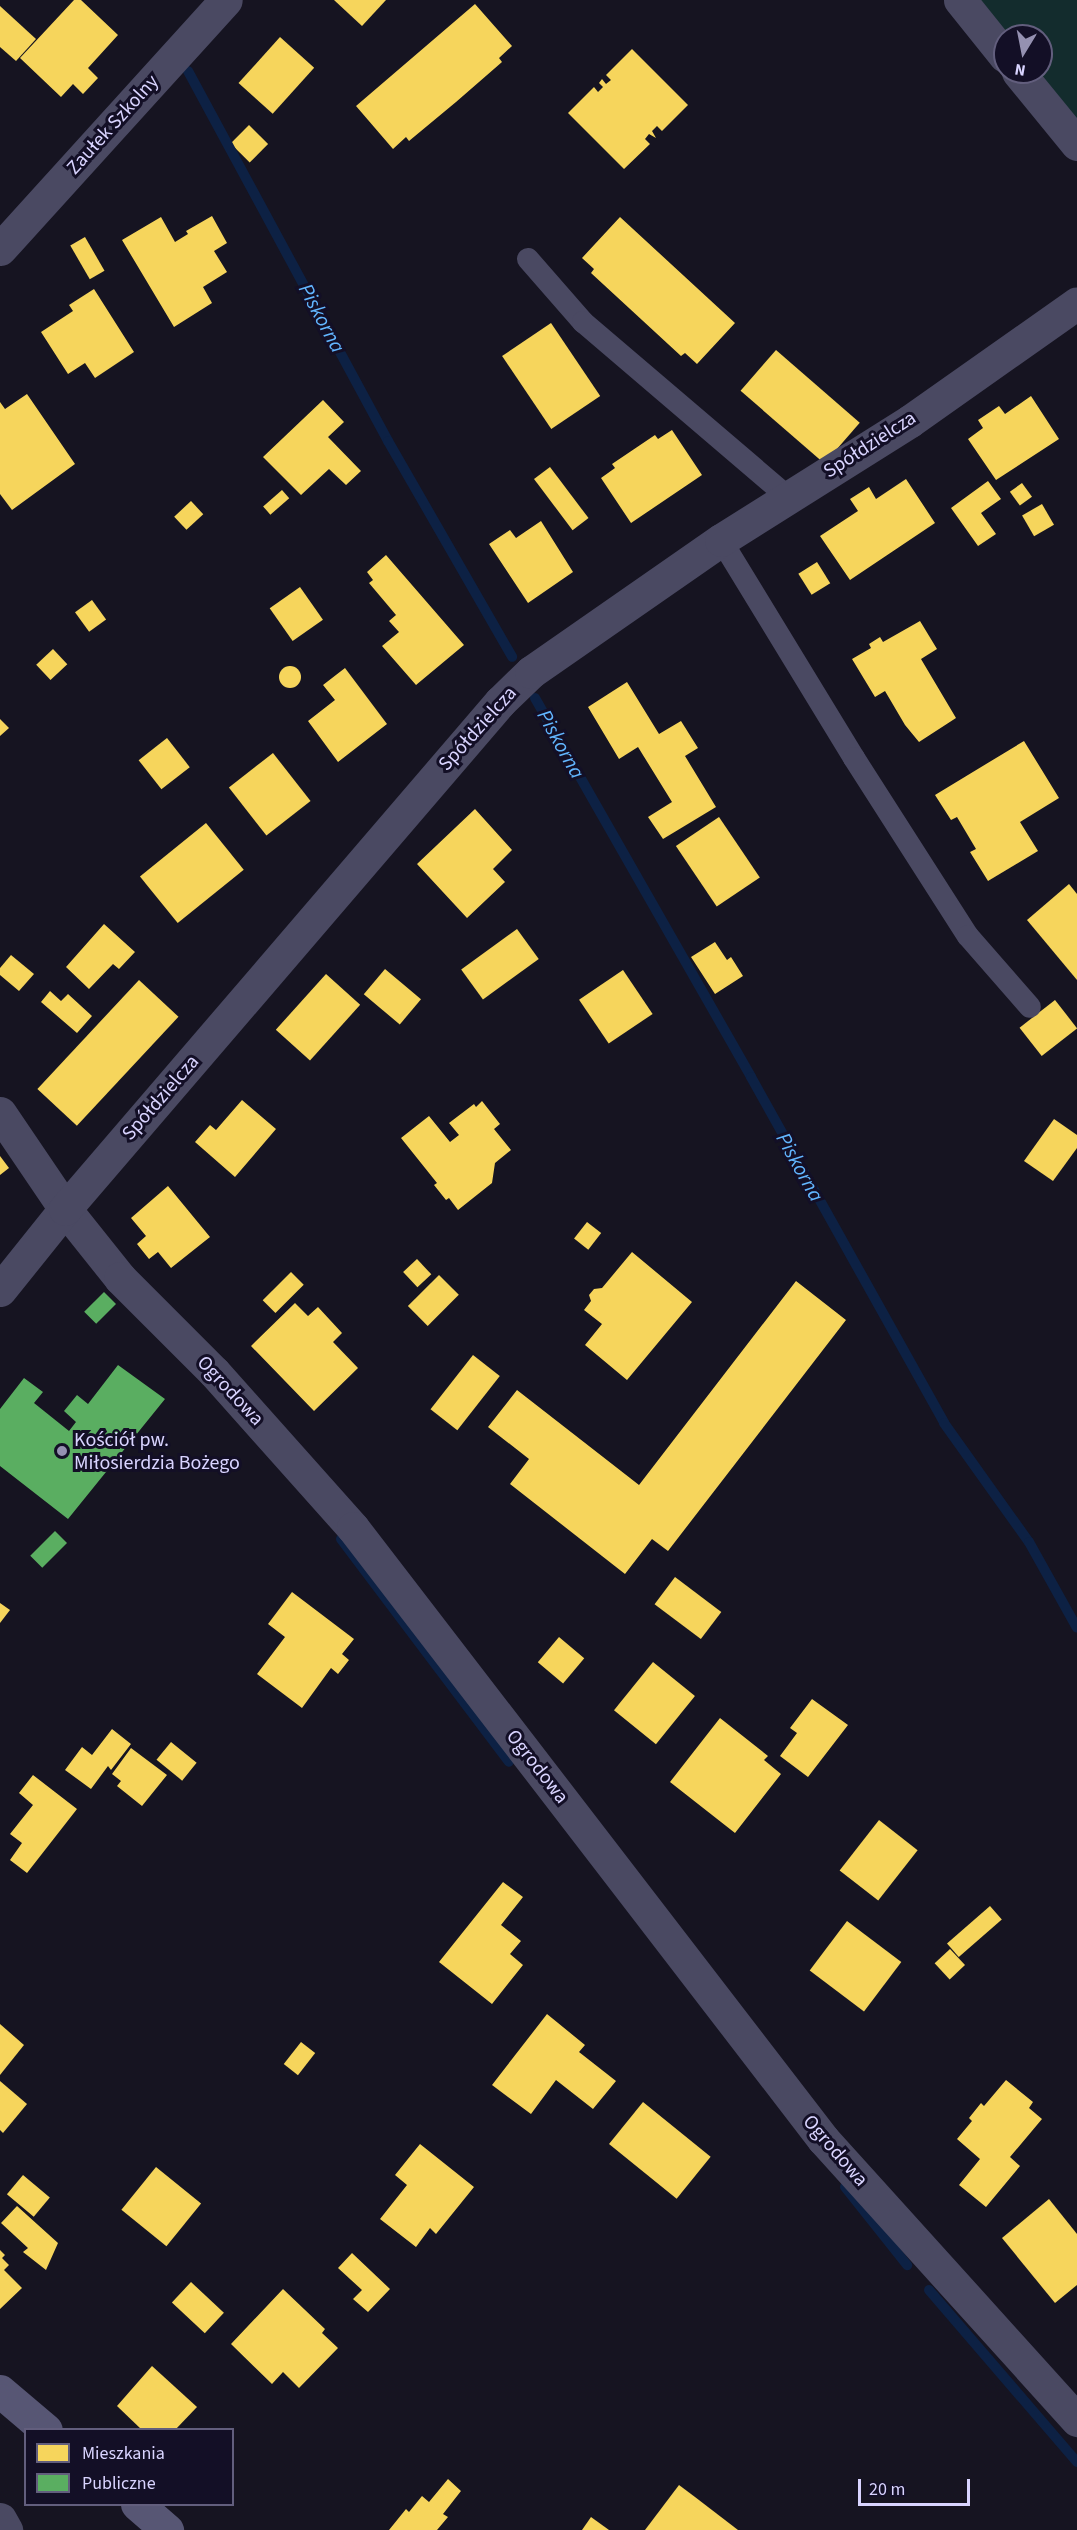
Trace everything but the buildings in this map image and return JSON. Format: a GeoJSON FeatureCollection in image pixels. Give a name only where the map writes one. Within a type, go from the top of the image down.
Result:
{"type":"FeatureCollection","features":[{"type":"Feature","properties":{"kind":"main road"},"geometry":{"type":"LineString","coordinates":[[0,2391],[44,2428]]}},
{"type":"Feature","properties":{"kind":"main road"},"geometry":{"type":"LineString","coordinates":[[137,2506],[167,2530]]}},
{"type":"Feature","properties":{"kind":"street","name":"Zaułek Szkolny"},"geometry":{"type":"LineString","coordinates":[[0,249],[226,0]]}},
{"type":"Feature","properties":{"kind":"street"},"geometry":{"type":"LineString","coordinates":[[960,0],[993,41]]}},
{"type":"Feature","properties":{"kind":"street"},"geometry":{"type":"LineString","coordinates":[[1028,84],[1077,144]]}},
{"type":"Feature","properties":{"kind":"street","name":"Spółdzielcza"},"geometry":{"type":"LineString","coordinates":[[0,1290],[65,1209],[500,702],[531,672],[721,540],[910,421],[1077,303]]}},
{"type":"Feature","properties":{"kind":"street","name":"Ogrodowa"},"geometry":{"type":"LineString","coordinates":[[0,1113],[65,1209],[120,1278],[214,1372],[353,1528],[823,2139],[1077,2420]]}},
{"type":"Feature","properties":{"kind":"street"},"geometry":{"type":"LineString","coordinates":[[0,2518],[6,2530]]}},
{"type":"Feature","properties":{"kind":"lane"},"geometry":{"type":"LineString","coordinates":[[528,259],[583,322],[788,498]]}},
{"type":"Feature","properties":{"kind":"lane"},"geometry":{"type":"LineString","coordinates":[[721,540],[854,758],[968,936],[1030,1007]]}},
{"type":"Feature","properties":{"kind":"green space"},"geometry":{"type":"Polygon","coordinates":[[[973,0],[1077,0],[1077,130],[1041,84],[1053,84],[1053,24],[994,24],[973,0]]]}},
{"type":"Feature","properties":{"kind":"waterway","name":"Piskorna"},"geometry":{"type":"LineString","coordinates":[[188,71],[388,441],[512,657]]}},
{"type":"Feature","properties":{"kind":"waterway","name":"Piskorna"},"geometry":{"type":"LineString","coordinates":[[535,698],[751,1077],[944,1423],[1029,1542],[1077,1628]]}},
{"type":"Feature","properties":{"kind":"waterway"},"geometry":{"type":"LineString","coordinates":[[341,1539],[509,1762]]}},
{"type":"Feature","properties":{"kind":"waterway"},"geometry":{"type":"LineString","coordinates":[[845,2187],[907,2265]]}},
{"type":"Feature","properties":{"kind":"waterway"},"geometry":{"type":"LineString","coordinates":[[929,2290],[1077,2462]]}},
{"type":"Feature","properties":{"kind":"place","name":"Kościół pw. Miłosierdzia Bożego"},"geometry":{"type":"Point","coordinates":[62,1451]}}]}
